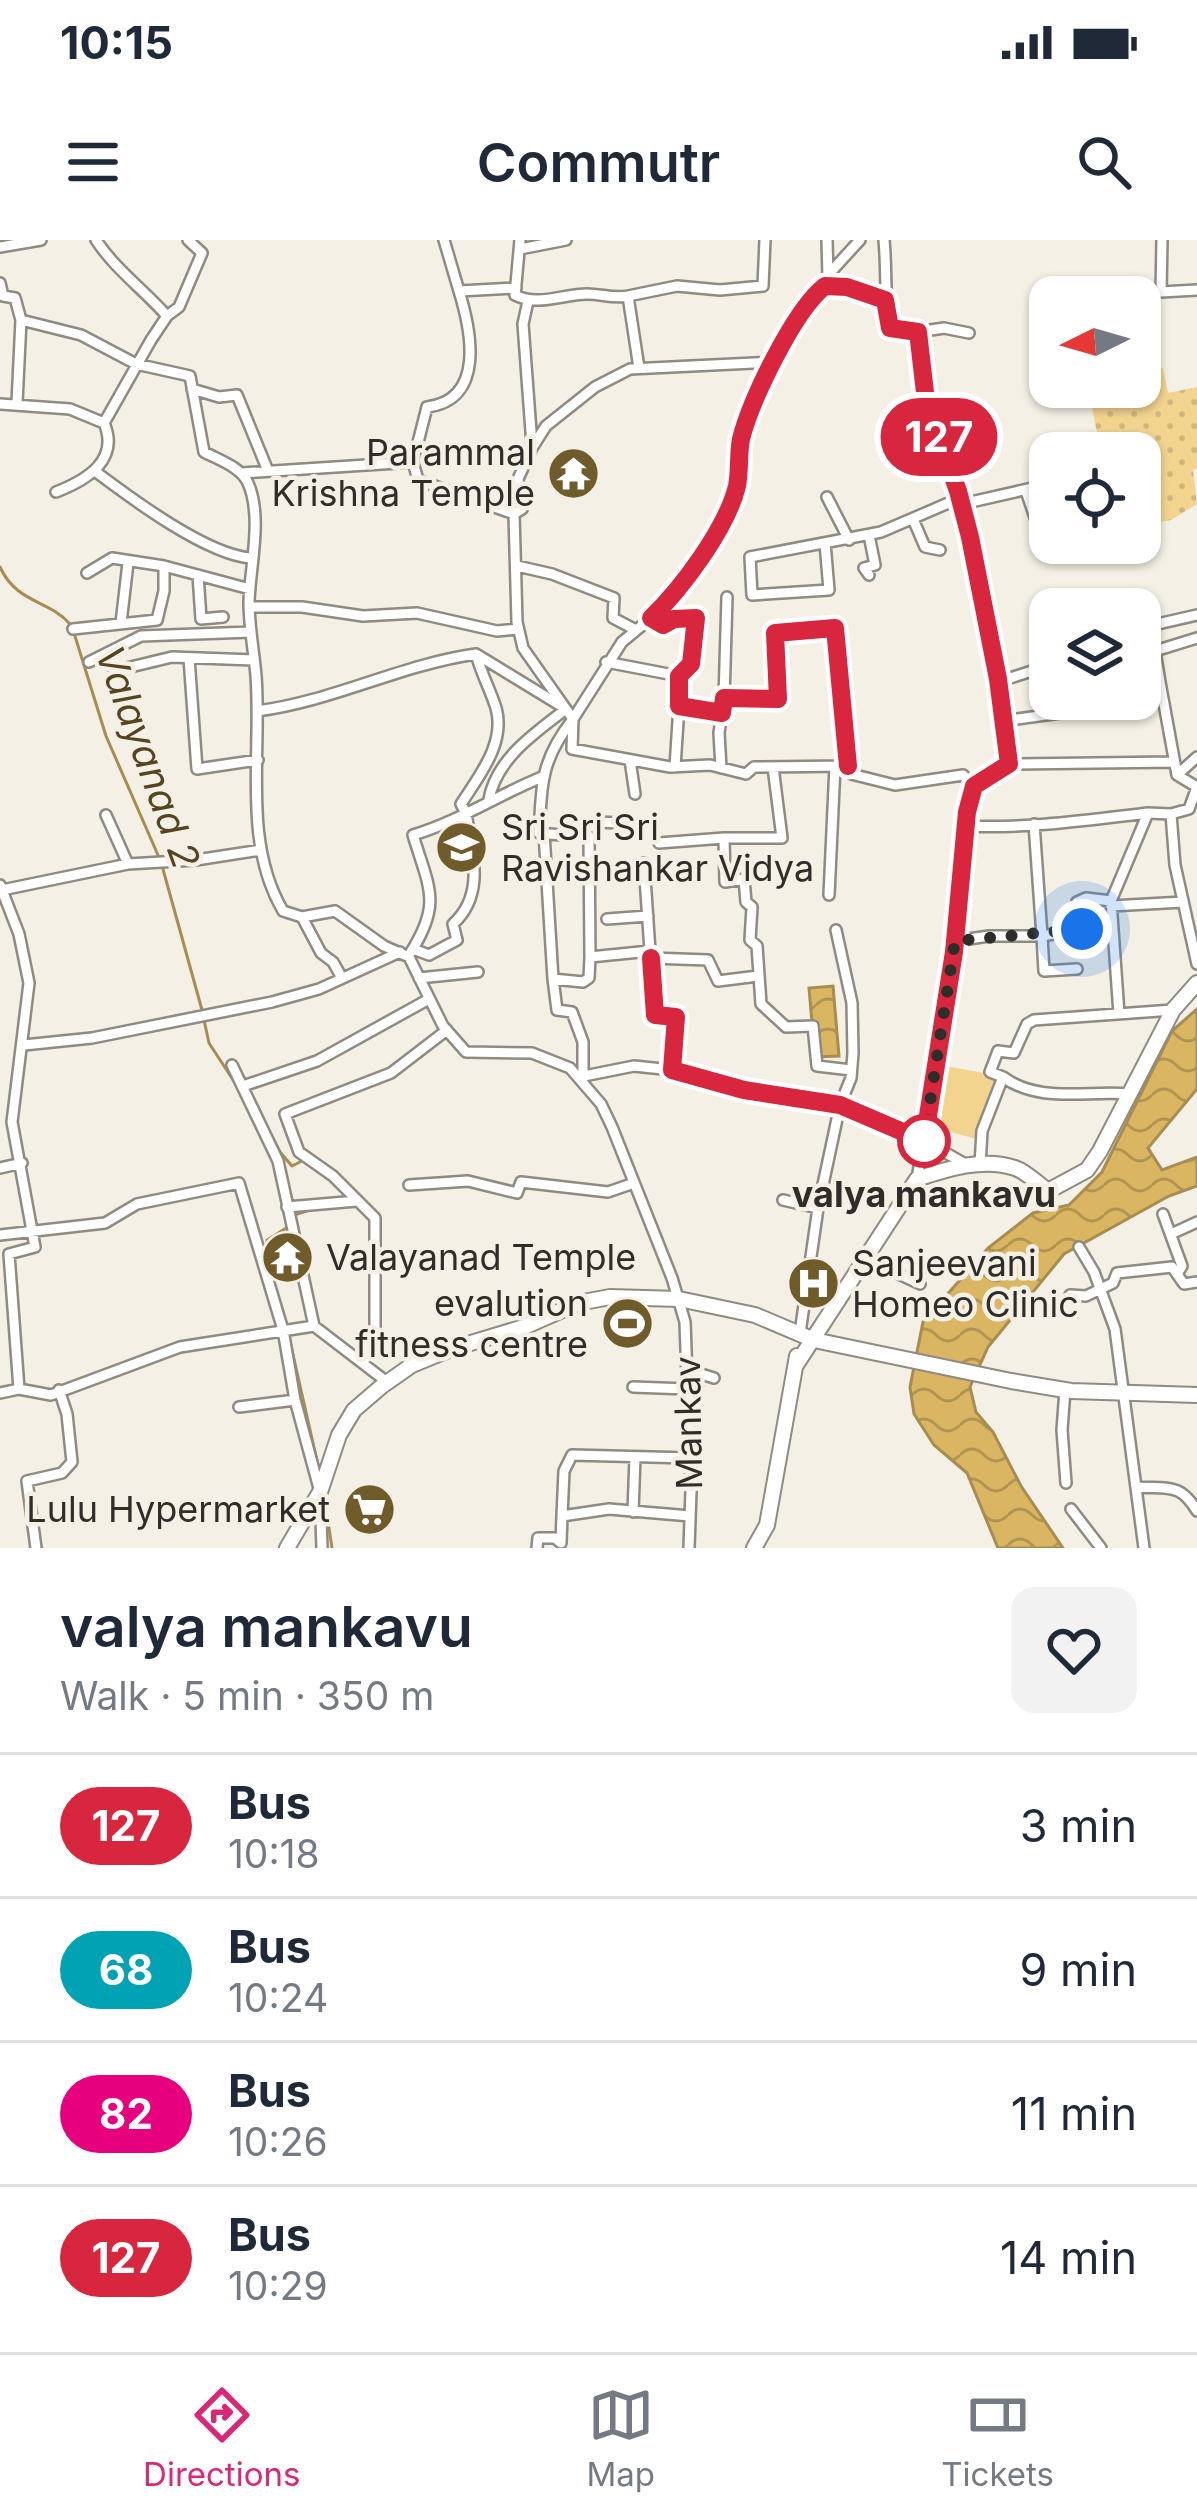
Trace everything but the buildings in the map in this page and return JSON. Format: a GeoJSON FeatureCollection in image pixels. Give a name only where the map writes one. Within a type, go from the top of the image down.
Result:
{"type":"FeatureCollection","features":[{"type":"Feature","properties":{"kind":"main road"},"geometry":{"type":"LineString","coordinates":[[754,1548],[767,1525],[796,1365],[807,1337],[917,1179],[974,1165],[1014,1167],[1048,1191],[1087,1170],[1172,1010],[1197,983]]}},
{"type":"Feature","properties":{"kind":"main road"},"geometry":{"type":"LineString","coordinates":[[287,1548],[320,1492],[339,1436],[354,1410],[387,1382],[412,1365],[578,1303],[623,1296],[680,1300],[755,1315],[807,1337],[988,1377],[1065,1390],[1197,1395]]}},
{"type":"Feature","properties":{"kind":"street"},"geometry":{"type":"LineString","coordinates":[[0,247],[41,240]]}},
{"type":"Feature","properties":{"kind":"street"},"geometry":{"type":"LineString","coordinates":[[96,240],[108,260],[167,316]]}},
{"type":"Feature","properties":{"kind":"street"},"geometry":{"type":"LineString","coordinates":[[104,423],[136,364],[178,307],[202,253],[188,240]]}},
{"type":"Feature","properties":{"kind":"street"},"geometry":{"type":"LineString","coordinates":[[444,240],[472,335],[472,352],[459,392],[442,405],[427,407],[413,462],[418,480],[514,514]]}},
{"type":"Feature","properties":{"kind":"street"},"geometry":{"type":"LineString","coordinates":[[566,240],[520,245],[515,295],[528,302],[591,294],[614,299],[677,286],[720,290],[763,286],[765,240]]}},
{"type":"Feature","properties":{"kind":"street"},"geometry":{"type":"LineString","coordinates":[[826,281],[827,240]]}},
{"type":"Feature","properties":{"kind":"street"},"geometry":{"type":"LineString","coordinates":[[617,823],[601,822],[585,833],[539,832],[542,777],[552,746],[606,662],[651,618],[704,554],[736,488],[741,442],[773,362],[809,298],[860,240]]}},
{"type":"Feature","properties":{"kind":"street"},"geometry":{"type":"LineString","coordinates":[[884,240],[890,328],[969,333]]}},
{"type":"Feature","properties":{"kind":"street"},"geometry":{"type":"LineString","coordinates":[[1162,240],[1161,292],[1197,290]]}},
{"type":"Feature","properties":{"kind":"street"},"geometry":{"type":"LineString","coordinates":[[826,281],[885,300]]}},
{"type":"Feature","properties":{"kind":"street"},"geometry":{"type":"LineString","coordinates":[[0,283],[3,296],[15,298],[21,320],[17,403]]}},
{"type":"Feature","properties":{"kind":"street"},"geometry":{"type":"LineString","coordinates":[[459,291],[516,288]]}},
{"type":"Feature","properties":{"kind":"street"},"geometry":{"type":"LineString","coordinates":[[628,296],[639,368]]}},
{"type":"Feature","properties":{"kind":"street"},"geometry":{"type":"LineString","coordinates":[[528,302],[523,324],[532,448]]}},
{"type":"Feature","properties":{"kind":"street"},"geometry":{"type":"LineString","coordinates":[[21,320],[81,335],[136,364],[190,376],[204,452],[242,473],[413,462]]}},
{"type":"Feature","properties":{"kind":"street"},"geometry":{"type":"LineString","coordinates":[[918,332],[926,401],[961,501],[998,682],[1009,764]]}},
{"type":"Feature","properties":{"kind":"street"},"geometry":{"type":"LineString","coordinates":[[514,514],[522,509],[518,479],[546,426],[595,387],[639,368],[773,362]]}},
{"type":"Feature","properties":{"kind":"street"},"geometry":{"type":"LineString","coordinates":[[192,389],[219,397],[237,395],[268,471]]}},
{"type":"Feature","properties":{"kind":"street"},"geometry":{"type":"LineString","coordinates":[[0,404],[70,409],[104,423],[110,438],[96,472],[56,492]]}},
{"type":"Feature","properties":{"kind":"street"},"geometry":{"type":"LineString","coordinates":[[96,472],[200,538],[251,558]]}},
{"type":"Feature","properties":{"kind":"street"},"geometry":{"type":"LineString","coordinates":[[242,473],[254,507],[249,607],[261,850],[272,893],[283,911],[302,917],[335,911],[384,946],[407,952],[429,955],[457,940],[453,924],[465,913],[475,891],[461,804],[489,760],[497,733],[496,708],[476,654]]}},
{"type":"Feature","properties":{"kind":"street"},"geometry":{"type":"LineString","coordinates":[[825,543],[830,590],[752,595],[750,556],[825,543],[849,540],[961,501],[1029,489]]}},
{"type":"Feature","properties":{"kind":"street"},"geometry":{"type":"LineString","coordinates":[[1026,490],[1029,499]]}},
{"type":"Feature","properties":{"kind":"street"},"geometry":{"type":"LineString","coordinates":[[827,497],[849,540]]}},
{"type":"Feature","properties":{"kind":"street"},"geometry":{"type":"LineString","coordinates":[[514,514],[518,629],[523,648],[570,714],[572,749],[746,775],[754,767],[848,766]]}},
{"type":"Feature","properties":{"kind":"street"},"geometry":{"type":"LineString","coordinates":[[914,519],[925,547],[940,550]]}},
{"type":"Feature","properties":{"kind":"street"},"geometry":{"type":"LineString","coordinates":[[868,575],[864,568],[875,565],[869,535]]}},
{"type":"Feature","properties":{"kind":"street"},"geometry":{"type":"LineString","coordinates":[[87,573],[112,558],[250,589]]}},
{"type":"Feature","properties":{"kind":"street"},"geometry":{"type":"LineString","coordinates":[[121,623],[128,563]]}},
{"type":"Feature","properties":{"kind":"street"},"geometry":{"type":"LineString","coordinates":[[73,629],[157,620],[164,566]]}},
{"type":"Feature","properties":{"kind":"street"},"geometry":{"type":"LineString","coordinates":[[517,566],[614,598],[613,618],[636,630]]}},
{"type":"Feature","properties":{"kind":"street"},"geometry":{"type":"LineString","coordinates":[[198,575],[201,619],[223,617]]}},
{"type":"Feature","properties":{"kind":"street"},"geometry":{"type":"LineString","coordinates":[[722,768],[727,597]]}},
{"type":"Feature","properties":{"kind":"street"},"geometry":{"type":"LineString","coordinates":[[249,607],[302,607],[363,616],[417,614],[497,631],[518,629]]}},
{"type":"Feature","properties":{"kind":"street"},"geometry":{"type":"LineString","coordinates":[[1161,623],[1197,615]]}},
{"type":"Feature","properties":{"kind":"street"},"geometry":{"type":"LineString","coordinates":[[651,618],[663,625],[696,618],[691,664],[679,676],[675,767]]}},
{"type":"Feature","properties":{"kind":"street"},"geometry":{"type":"LineString","coordinates":[[724,698],[778,699],[775,633],[835,628],[850,774],[896,785],[963,776],[974,786]]}},
{"type":"Feature","properties":{"kind":"street"},"geometry":{"type":"LineString","coordinates":[[89,662],[141,636],[251,632]]}},
{"type":"Feature","properties":{"kind":"street"},"geometry":{"type":"LineString","coordinates":[[1161,649],[1197,638]]}},
{"type":"Feature","properties":{"kind":"street"},"geometry":{"type":"LineString","coordinates":[[257,711],[305,705],[440,659],[476,654],[570,714]]}},
{"type":"Feature","properties":{"kind":"street"},"geometry":{"type":"LineString","coordinates":[[114,671],[172,657],[254,660]]}},
{"type":"Feature","properties":{"kind":"street"},"geometry":{"type":"LineString","coordinates":[[190,658],[197,769],[258,760]]}},
{"type":"Feature","properties":{"kind":"street"},"geometry":{"type":"LineString","coordinates":[[606,662],[679,676]]}},
{"type":"Feature","properties":{"kind":"street"},"geometry":{"type":"LineString","coordinates":[[998,682],[1029,672]]}},
{"type":"Feature","properties":{"kind":"street"},"geometry":{"type":"LineString","coordinates":[[965,826],[1012,828],[1189,809],[1197,787],[1177,776],[1161,688]]}},
{"type":"Feature","properties":{"kind":"street"},"geometry":{"type":"LineString","coordinates":[[679,706],[722,713]]}},
{"type":"Feature","properties":{"kind":"street"},"geometry":{"type":"LineString","coordinates":[[489,800],[492,783],[506,762],[570,714]]}},
{"type":"Feature","properties":{"kind":"street"},"geometry":{"type":"LineString","coordinates":[[1004,721],[1029,717]]}},
{"type":"Feature","properties":{"kind":"street"},"geometry":{"type":"LineString","coordinates":[[1177,776],[1197,757]]}},
{"type":"Feature","properties":{"kind":"street"},"geometry":{"type":"LineString","coordinates":[[630,760],[635,794]]}},
{"type":"Feature","properties":{"kind":"street"},"geometry":{"type":"LineString","coordinates":[[917,1179],[974,786],[1009,764],[1174,762]]}},
{"type":"Feature","properties":{"kind":"street"},"geometry":{"type":"LineString","coordinates":[[829,896],[835,766]]}},
{"type":"Feature","properties":{"kind":"street"},"geometry":{"type":"LineString","coordinates":[[659,843],[782,838],[772,767]]}},
{"type":"Feature","properties":{"kind":"street"},"geometry":{"type":"LineString","coordinates":[[24,1045],[92,1038],[272,1002],[320,989],[407,952],[431,920],[428,886],[413,835],[450,824],[489,800],[542,777]]}},
{"type":"Feature","properties":{"kind":"street"},"geometry":{"type":"LineString","coordinates":[[1119,1014],[1111,903],[1148,813]]}},
{"type":"Feature","properties":{"kind":"street"},"geometry":{"type":"LineString","coordinates":[[1171,814],[1197,964]]}},
{"type":"Feature","properties":{"kind":"street"},"geometry":{"type":"LineString","coordinates":[[106,815],[128,865]]}},
{"type":"Feature","properties":{"kind":"street"},"geometry":{"type":"LineString","coordinates":[[1034,824],[1044,971],[1077,969]]}},
{"type":"Feature","properties":{"kind":"street"},"geometry":{"type":"LineString","coordinates":[[544,833],[557,1010],[572,1012],[577,1020],[584,1042],[584,1078]]}},
{"type":"Feature","properties":{"kind":"street"},"geometry":{"type":"LineString","coordinates":[[553,979],[583,982],[589,978],[589,836],[585,833]]}},
{"type":"Feature","properties":{"kind":"street"},"geometry":{"type":"LineString","coordinates":[[724,838],[725,882],[744,880],[746,902],[752,907],[750,940],[757,946],[761,1004],[786,1027],[813,1026],[817,1066],[851,1070]]}},
{"type":"Feature","properties":{"kind":"street"},"geometry":{"type":"LineString","coordinates":[[19,1389],[9,1254],[34,1247],[12,1122],[29,983],[20,934],[1,888],[128,865],[261,850]]}},
{"type":"Feature","properties":{"kind":"street"},"geometry":{"type":"LineString","coordinates":[[644,863],[655,1015],[676,1017],[672,1070]]}},
{"type":"Feature","properties":{"kind":"street"},"geometry":{"type":"LineString","coordinates":[[955,941],[1082,929],[1077,902],[1086,898],[1111,903],[1183,902]]}},
{"type":"Feature","properties":{"kind":"street"},"geometry":{"type":"LineString","coordinates":[[607,919],[648,916]]}},
{"type":"Feature","properties":{"kind":"street"},"geometry":{"type":"LineString","coordinates":[[302,917],[321,953],[342,978]]}},
{"type":"Feature","properties":{"kind":"street"},"geometry":{"type":"LineString","coordinates":[[807,1337],[818,1208],[851,1070],[852,1004],[836,930]]}},
{"type":"Feature","properties":{"kind":"street"},"geometry":{"type":"LineString","coordinates":[[407,952],[447,1030],[472,1054],[532,1053],[570,1067],[584,1078]]}},
{"type":"Feature","properties":{"kind":"street"},"geometry":{"type":"LineString","coordinates":[[590,957],[708,960],[718,981],[758,976]]}},
{"type":"Feature","properties":{"kind":"street"},"geometry":{"type":"LineString","coordinates":[[419,978],[478,973]]}},
{"type":"Feature","properties":{"kind":"street"},"geometry":{"type":"LineString","coordinates":[[244,1086],[317,1061],[429,999]]}},
{"type":"Feature","properties":{"kind":"street"},"geometry":{"type":"LineString","coordinates":[[1130,1094],[1045,1093],[990,1072],[998,1051],[1014,1053],[1027,1024],[1172,1010]]}},
{"type":"Feature","properties":{"kind":"street"},"geometry":{"type":"LineString","coordinates":[[260,1123],[391,1073],[447,1030]]}},
{"type":"Feature","properties":{"kind":"street"},"geometry":{"type":"LineString","coordinates":[[232,1065],[278,1161],[314,1326]]}},
{"type":"Feature","properties":{"kind":"street"},"geometry":{"type":"LineString","coordinates":[[584,1078],[634,1066],[672,1070],[744,1090],[840,1105],[974,1165],[1003,1077]]}},
{"type":"Feature","properties":{"kind":"street","name":"Mankav"},"geometry":{"type":"LineString","coordinates":[[584,1078],[613,1127],[680,1300],[688,1370],[689,1548]]}},
{"type":"Feature","properties":{"kind":"street"},"geometry":{"type":"LineString","coordinates":[[0,1107],[14,1108]]}},
{"type":"Feature","properties":{"kind":"street"},"geometry":{"type":"LineString","coordinates":[[285,1114],[299,1152],[333,1176],[375,1218],[375,1344],[363,1362]]}},
{"type":"Feature","properties":{"kind":"street"},"geometry":{"type":"LineString","coordinates":[[0,1168],[22,1163]]}},
{"type":"Feature","properties":{"kind":"street"},"geometry":{"type":"LineString","coordinates":[[409,1185],[468,1181],[517,1193],[521,1181],[608,1192],[634,1183]]}},
{"type":"Feature","properties":{"kind":"street"},"geometry":{"type":"LineString","coordinates":[[0,1235],[105,1223],[137,1204],[239,1183],[283,1330],[295,1400],[320,1492],[322,1548]]}},
{"type":"Feature","properties":{"kind":"street"},"geometry":{"type":"LineString","coordinates":[[783,1200],[818,1208]]}},
{"type":"Feature","properties":{"kind":"street"},"geometry":{"type":"LineString","coordinates":[[287,1207],[357,1201]]}},
{"type":"Feature","properties":{"kind":"street"},"geometry":{"type":"LineString","coordinates":[[1163,1214],[1182,1266],[1177,1274]]}},
{"type":"Feature","properties":{"kind":"street"},"geometry":{"type":"LineString","coordinates":[[1171,1234],[1197,1222]]}},
{"type":"Feature","properties":{"kind":"street"},"geometry":{"type":"LineString","coordinates":[[1079,1247],[1115,1329],[1144,1548]]}},
{"type":"Feature","properties":{"kind":"street"},"geometry":{"type":"LineString","coordinates":[[865,1258],[920,1284]]}},
{"type":"Feature","properties":{"kind":"street"},"geometry":{"type":"LineString","coordinates":[[1070,1295],[1077,1298],[1113,1283],[1117,1273],[1172,1267],[1184,1284],[1197,1282]]}},
{"type":"Feature","properties":{"kind":"street"},"geometry":{"type":"LineString","coordinates":[[0,1393],[19,1389],[51,1395],[179,1347],[314,1326],[387,1382]]}},
{"type":"Feature","properties":{"kind":"street"},"geometry":{"type":"LineString","coordinates":[[688,1370],[714,1378]]}},
{"type":"Feature","properties":{"kind":"street"},"geometry":{"type":"LineString","coordinates":[[633,1387],[687,1389]]}},
{"type":"Feature","properties":{"kind":"street"},"geometry":{"type":"LineString","coordinates":[[36,1548],[27,1481],[62,1473],[72,1462],[67,1414],[59,1390]]}},
{"type":"Feature","properties":{"kind":"street"},"geometry":{"type":"LineString","coordinates":[[1065,1390],[1066,1483]]}},
{"type":"Feature","properties":{"kind":"street"},"geometry":{"type":"LineString","coordinates":[[239,1407],[295,1400]]}},
{"type":"Feature","properties":{"kind":"street"},"geometry":{"type":"LineString","coordinates":[[562,1545],[564,1471],[572,1455],[690,1458]]}},
{"type":"Feature","properties":{"kind":"street"},"geometry":{"type":"LineString","coordinates":[[633,1512],[634,1457]]}},
{"type":"Feature","properties":{"kind":"street"},"geometry":{"type":"LineString","coordinates":[[1137,1487],[1179,1489],[1190,1496],[1197,1511]]}},
{"type":"Feature","properties":{"kind":"street"},"geometry":{"type":"LineString","coordinates":[[562,1516],[608,1509],[690,1516]]}},
{"type":"Feature","properties":{"kind":"street"},"geometry":{"type":"LineString","coordinates":[[1071,1510],[1101,1548]]}},
{"type":"Feature","properties":{"kind":"street"},"geometry":{"type":"LineString","coordinates":[[537,1548],[538,1538],[555,1538],[562,1545]]}},
{"type":"Feature","properties":{"kind":"shaded area"},"geometry":{"type":"Polygon","coordinates":[[[1161,368],[1168,393],[1197,387],[1197,468],[1193,470],[1197,504],[1161,522],[1161,432],[1097,432],[1092,408],[1161,408],[1161,368]]]}},
{"type":"Feature","properties":{"kind":"shaded area"},"geometry":{"type":"Polygon","coordinates":[[[940,1065],[1001,1076],[976,1139],[930,1126],[940,1065]]]}},
{"type":"Feature","properties":{"kind":"water"},"geometry":{"type":"Polygon","coordinates":[[[833,986],[839,1056],[815,1057],[809,988],[833,986]]]}},
{"type":"Feature","properties":{"kind":"water"},"geometry":{"type":"Polygon","coordinates":[[[1197,1009],[1197,1089],[1148,1148],[1162,1170],[1197,1157],[1197,1186],[1169,1196],[1064,1254],[988,1347],[970,1387],[976,1412],[1063,1548],[998,1548],[967,1473],[934,1445],[914,1414],[910,1387],[923,1322],[988,1248],[1033,1213],[1069,1205],[1102,1172],[1172,1031],[1197,1009]]]}},
{"type":"Feature","properties":{"kind":"waterway","name":"Valayanad 2"},"geometry":{"type":"LineString","coordinates":[[0,567],[15,588],[70,624]]}},
{"type":"Feature","properties":{"kind":"waterway","name":"Valayanad 2"},"geometry":{"type":"LineString","coordinates":[[74,633],[106,736],[161,862],[202,1010]]}},
{"type":"Feature","properties":{"kind":"waterway","name":"Valayanad 2"},"geometry":{"type":"LineString","coordinates":[[204,1020],[209,1043],[239,1089]]}},
{"type":"Feature","properties":{"kind":"waterway","name":"Valayanad 2"},"geometry":{"type":"LineString","coordinates":[[266,1125],[292,1166],[304,1160]]}},
{"type":"Feature","properties":{"kind":"waterway","name":"Valayanad 2"},"geometry":{"type":"LineString","coordinates":[[291,1216],[316,1208]]}},
{"type":"Feature","properties":{"kind":"waterway","name":"Valayanad 2"},"geometry":{"type":"LineString","coordinates":[[273,1282],[267,1240],[288,1227]]}},
{"type":"Feature","properties":{"kind":"waterway"},"geometry":{"type":"LineString","coordinates":[[289,1337],[320,1474]]}},
{"type":"Feature","properties":{"kind":"waterway"},"geometry":{"type":"LineString","coordinates":[[324,1495],[332,1548]]}},
{"type":"Feature","properties":{"kind":"bus line","name":"127"},"geometry":{"type":"LineString","coordinates":[[651,958],[655,1015],[676,1017],[672,1070],[744,1090],[840,1105],[924,1141],[954,952],[967,812],[974,786],[1009,764],[970,537],[926,401],[918,332],[890,328],[885,300],[847,287],[825,286],[809,298],[760,387],[741,442],[736,488],[704,554],[651,618],[663,625],[696,618],[691,664],[679,676],[679,706],[722,713],[724,698],[778,699],[775,633],[835,628],[848,766]]}},
{"type":"Feature","properties":{"kind":"place","name":"Parammal Krishna Temple"},"geometry":{"type":"Point","coordinates":[574,473]}},
{"type":"Feature","properties":{"kind":"place","name":"Sri Sri Sri Ravishankar Vidya"},"geometry":{"type":"Point","coordinates":[462,848]}},
{"type":"Feature","properties":{"kind":"place","name":"valya mankavu"},"geometry":{"type":"Point","coordinates":[924,1141]}},
{"type":"Feature","properties":{"kind":"place","name":"Valayanad Temple"},"geometry":{"type":"Point","coordinates":[287,1257]}},
{"type":"Feature","properties":{"kind":"place","name":"Sanjeevani Homeo Clinic"},"geometry":{"type":"Point","coordinates":[813,1284]}},
{"type":"Feature","properties":{"kind":"place","name":"evalution fitness centre"},"geometry":{"type":"Point","coordinates":[627,1324]}},
{"type":"Feature","properties":{"kind":"place","name":"Lulu Hypermarket"},"geometry":{"type":"Point","coordinates":[369,1509]}},
{"type":"Feature","properties":{"kind":"route"},"geometry":{"type":"LineString","coordinates":[[924,1141],[955,941],[1082,929]]}}]}
